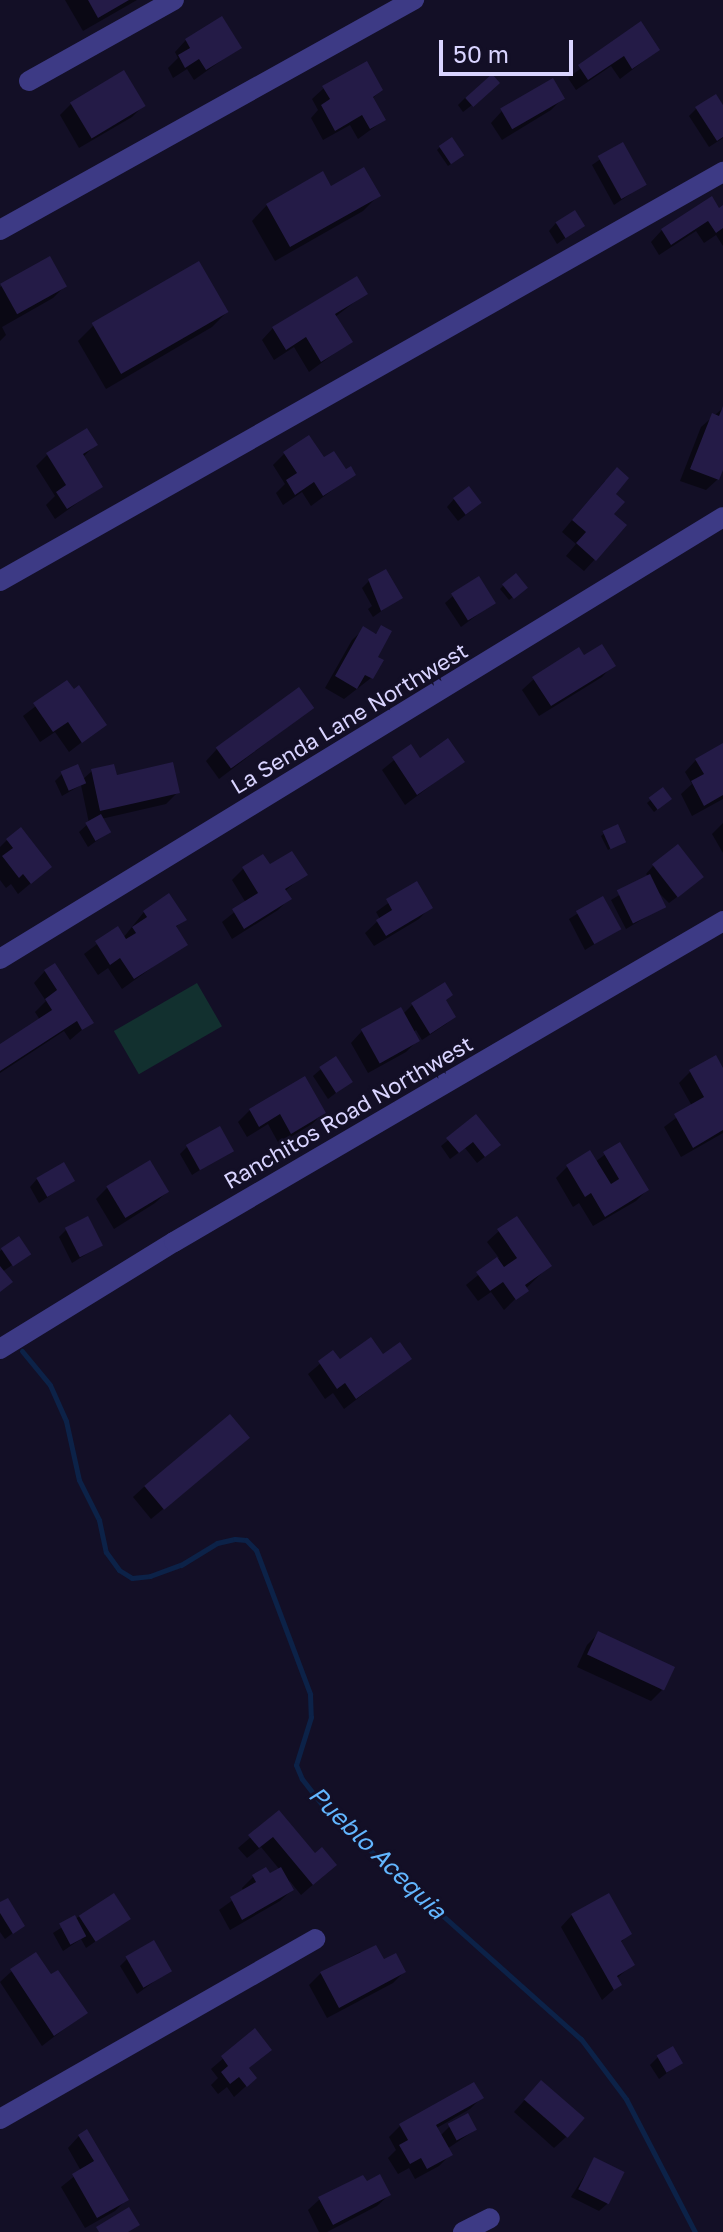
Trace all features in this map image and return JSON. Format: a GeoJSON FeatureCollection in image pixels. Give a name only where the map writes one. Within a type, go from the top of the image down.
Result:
{"type":"FeatureCollection","features":[{"type":"Feature","properties":{"kind":"street"},"geometry":{"type":"LineString","coordinates":[[29,81],[174,0]]}},
{"type":"Feature","properties":{"kind":"street"},"geometry":{"type":"LineString","coordinates":[[0,230],[414,0]]}},
{"type":"Feature","properties":{"kind":"street"},"geometry":{"type":"LineString","coordinates":[[0,581],[723,172]]}},
{"type":"Feature","properties":{"kind":"street","name":"La Senda Lane Northwest"},"geometry":{"type":"LineString","coordinates":[[0,959],[723,517]]}},
{"type":"Feature","properties":{"kind":"street","name":"Ranchitos Road Northwest"},"geometry":{"type":"LineString","coordinates":[[0,1349],[174,1242],[723,921]]}},
{"type":"Feature","properties":{"kind":"street"},"geometry":{"type":"LineString","coordinates":[[0,2119],[315,1939]]}},
{"type":"Feature","properties":{"kind":"street"},"geometry":{"type":"LineString","coordinates":[[463,2232],[490,2218]]}},
{"type":"Feature","properties":{"kind":"green space"},"geometry":{"type":"Polygon","coordinates":[[[197,983],[222,1026],[139,1074],[114,1031],[197,983]]]}},
{"type":"Feature","properties":{"kind":"building"},"geometry":{"type":"Polygon","coordinates":[[[88,0],[129,0],[98,18],[88,0]]]}},
{"type":"Feature","properties":{"kind":"building"},"geometry":{"type":"Polygon","coordinates":[[[222,16],[242,48],[206,70],[199,59],[185,68],[178,55],[190,48],[185,39],[222,16]]]}},
{"type":"Feature","properties":{"kind":"building"},"geometry":{"type":"Polygon","coordinates":[[[641,21],[660,50],[632,69],[624,56],[588,80],[578,65],[641,21]]]}},
{"type":"Feature","properties":{"kind":"building"},"geometry":{"type":"Polygon","coordinates":[[[367,61],[383,90],[373,97],[386,120],[370,129],[362,115],[335,131],[321,105],[330,99],[322,86],[367,61]]]}},
{"type":"Feature","properties":{"kind":"building"},"geometry":{"type":"Polygon","coordinates":[[[124,70],[146,106],[92,138],[70,102],[124,70]]]}},
{"type":"Feature","properties":{"kind":"building"},"geometry":{"type":"Polygon","coordinates":[[[492,74],[500,83],[473,107],[465,98],[492,74]]]}},
{"type":"Feature","properties":{"kind":"building"},"geometry":{"type":"Polygon","coordinates":[[[553,78],[565,99],[512,129],[500,108],[553,78]]]}},
{"type":"Feature","properties":{"kind":"building"},"geometry":{"type":"Polygon","coordinates":[[[716,94],[723,105],[723,137],[717,141],[695,107],[716,94]]]}},
{"type":"Feature","properties":{"kind":"building"},"geometry":{"type":"Polygon","coordinates":[[[452,137],[464,155],[451,164],[439,146],[452,137]]]}},
{"type":"Feature","properties":{"kind":"building"},"geometry":{"type":"Polygon","coordinates":[[[623,142],[647,185],[621,199],[598,156],[623,142]]]}},
{"type":"Feature","properties":{"kind":"building"},"geometry":{"type":"Polygon","coordinates":[[[364,167],[381,196],[290,247],[266,204],[323,171],[331,186],[364,167]]]}},
{"type":"Feature","properties":{"kind":"building"},"geometry":{"type":"Polygon","coordinates":[[[712,196],[719,208],[723,205],[723,228],[716,233],[708,221],[671,245],[661,229],[712,196]]]}},
{"type":"Feature","properties":{"kind":"building"},"geometry":{"type":"Polygon","coordinates":[[[575,210],[585,226],[566,238],[555,222],[575,210]]]}},
{"type":"Feature","properties":{"kind":"building"},"geometry":{"type":"Polygon","coordinates":[[[50,256],[67,287],[17,314],[0,284],[50,256]]]}},
{"type":"Feature","properties":{"kind":"building"},"geometry":{"type":"Polygon","coordinates":[[[199,261],[228,312],[121,374],[92,323],[199,261]]]}},
{"type":"Feature","properties":{"kind":"building"},"geometry":{"type":"Polygon","coordinates":[[[357,276],[368,294],[335,314],[353,342],[321,362],[306,337],[286,350],[272,327],[357,276]]]}},
{"type":"Feature","properties":{"kind":"building"},"geometry":{"type":"Polygon","coordinates":[[[723,406],[723,470],[719,480],[690,469],[712,413],[719,416],[723,406]]]}},
{"type":"Feature","properties":{"kind":"building"},"geometry":{"type":"Polygon","coordinates":[[[87,428],[98,445],[83,454],[103,487],[67,509],[56,492],[66,485],[46,453],[87,428]]]}},
{"type":"Feature","properties":{"kind":"building"},"geometry":{"type":"Polygon","coordinates":[[[309,435],[324,457],[334,451],[346,469],[351,466],[356,475],[323,496],[314,482],[295,495],[286,480],[297,473],[283,452],[309,435]]]}},
{"type":"Feature","properties":{"kind":"building"},"geometry":{"type":"Polygon","coordinates":[[[617,467],[629,478],[616,494],[625,502],[614,514],[627,525],[596,561],[576,543],[586,532],[572,520],[617,467]]]}},
{"type":"Feature","properties":{"kind":"building"},"geometry":{"type":"Polygon","coordinates":[[[469,486],[482,503],[466,515],[453,498],[469,486]]]}},
{"type":"Feature","properties":{"kind":"building"},"geometry":{"type":"Polygon","coordinates":[[[386,569],[403,598],[381,611],[368,579],[386,569]]]}},
{"type":"Feature","properties":{"kind":"building"},"geometry":{"type":"Polygon","coordinates":[[[516,573],[528,588],[514,599],[502,584],[516,573]]]}},
{"type":"Feature","properties":{"kind":"building"},"geometry":{"type":"Polygon","coordinates":[[[479,576],[496,603],[468,621],[451,593],[479,576]]]}},
{"type":"Feature","properties":{"kind":"building"},"geometry":{"type":"Polygon","coordinates":[[[381,625],[392,631],[378,657],[384,660],[373,679],[365,675],[357,689],[335,676],[363,626],[376,634],[381,625]]]}},
{"type":"Feature","properties":{"kind":"building"},"geometry":{"type":"Polygon","coordinates":[[[602,644],[616,666],[551,706],[532,677],[579,647],[584,655],[602,644]]]}},
{"type":"Feature","properties":{"kind":"building"},"geometry":{"type":"Polygon","coordinates":[[[67,680],[74,689],[79,685],[107,725],[82,743],[68,722],[53,732],[33,703],[67,680]]]}},
{"type":"Feature","properties":{"kind":"building"},"geometry":{"type":"Polygon","coordinates":[[[299,687],[314,708],[231,769],[216,748],[299,687]]]}},
{"type":"Feature","properties":{"kind":"building"},"geometry":{"type":"Polygon","coordinates":[[[448,738],[465,762],[417,795],[392,757],[411,744],[420,758],[448,738]]]}},
{"type":"Feature","properties":{"kind":"building"},"geometry":{"type":"Polygon","coordinates":[[[723,743],[723,795],[704,806],[691,781],[704,774],[695,759],[723,743]]]}},
{"type":"Feature","properties":{"kind":"building"},"geometry":{"type":"Polygon","coordinates":[[[173,762],[180,793],[100,811],[91,769],[114,764],[117,775],[173,762]]]}},
{"type":"Feature","properties":{"kind":"building"},"geometry":{"type":"Polygon","coordinates":[[[78,764],[86,783],[69,791],[61,771],[78,764]]]}},
{"type":"Feature","properties":{"kind":"building"},"geometry":{"type":"Polygon","coordinates":[[[663,787],[672,799],[658,810],[649,798],[663,787]]]}},
{"type":"Feature","properties":{"kind":"building"},"geometry":{"type":"Polygon","coordinates":[[[101,814],[111,832],[95,841],[85,823],[101,814]]]}},
{"type":"Feature","properties":{"kind":"building"},"geometry":{"type":"Polygon","coordinates":[[[618,824],[626,842],[611,849],[602,831],[618,824]]]}},
{"type":"Feature","properties":{"kind":"building"},"geometry":{"type":"Polygon","coordinates":[[[21,827],[52,867],[31,884],[23,874],[19,878],[2,856],[13,848],[6,839],[21,827]]]}},
{"type":"Feature","properties":{"kind":"building"},"geometry":{"type":"Polygon","coordinates":[[[678,844],[704,877],[678,897],[652,864],[678,844]]]}},
{"type":"Feature","properties":{"kind":"building"},"geometry":{"type":"Polygon","coordinates":[[[292,851],[308,875],[285,889],[292,899],[244,929],[232,909],[258,893],[242,867],[263,854],[270,864],[292,851]]]}},
{"type":"Feature","properties":{"kind":"building"},"geometry":{"type":"Polygon","coordinates":[[[650,874],[666,907],[633,923],[617,890],[650,874]]]}},
{"type":"Feature","properties":{"kind":"building"},"geometry":{"type":"Polygon","coordinates":[[[417,881],[433,908],[386,936],[376,920],[392,910],[386,899],[417,881]]]}},
{"type":"Feature","properties":{"kind":"building"},"geometry":{"type":"Polygon","coordinates":[[[169,893],[187,920],[176,926],[188,945],[134,979],[120,958],[110,965],[95,941],[118,926],[126,939],[136,933],[132,927],[147,917],[143,911],[169,893]]]}},
{"type":"Feature","properties":{"kind":"building"},"geometry":{"type":"Polygon","coordinates":[[[603,896],[621,929],[594,944],[576,911],[603,896]]]}},
{"type":"Feature","properties":{"kind":"building"},"geometry":{"type":"Polygon","coordinates":[[[55,963],[94,1023],[82,1030],[77,1021],[0,1071],[0,1044],[52,1010],[45,999],[57,990],[44,970],[55,963]]]}},
{"type":"Feature","properties":{"kind":"building"},"geometry":{"type":"Polygon","coordinates":[[[445,982],[453,995],[446,1000],[456,1017],[430,1034],[411,1003],[445,982]]]}},
{"type":"Feature","properties":{"kind":"building"},"geometry":{"type":"Polygon","coordinates":[[[401,1007],[420,1041],[380,1063],[361,1029],[401,1007]]]}},
{"type":"Feature","properties":{"kind":"building"},"geometry":{"type":"Polygon","coordinates":[[[716,1055],[723,1068],[723,1130],[693,1148],[674,1114],[704,1097],[689,1070],[716,1055]]]}},
{"type":"Feature","properties":{"kind":"building"},"geometry":{"type":"Polygon","coordinates":[[[336,1056],[353,1082],[336,1093],[319,1067],[336,1056]]]}},
{"type":"Feature","properties":{"kind":"building"},"geometry":{"type":"Polygon","coordinates":[[[305,1076],[326,1113],[291,1134],[280,1114],[259,1127],[249,1109],[305,1076]]]}},
{"type":"Feature","properties":{"kind":"building"},"geometry":{"type":"Polygon","coordinates":[[[476,1114],[501,1145],[485,1157],[473,1142],[459,1153],[446,1138],[476,1114]]]}},
{"type":"Feature","properties":{"kind":"building"},"geometry":{"type":"Polygon","coordinates":[[[220,1126],[234,1151],[200,1170],[186,1145],[220,1126]]]}},
{"type":"Feature","properties":{"kind":"building"},"geometry":{"type":"Polygon","coordinates":[[[620,1142],[649,1190],[605,1217],[591,1193],[585,1197],[566,1165],[590,1150],[611,1184],[619,1179],[603,1152],[620,1142]]]}},
{"type":"Feature","properties":{"kind":"building"},"geometry":{"type":"Polygon","coordinates":[[[150,1160],[169,1192],[125,1218],[106,1186],[150,1160]]]}},
{"type":"Feature","properties":{"kind":"building"},"geometry":{"type":"Polygon","coordinates":[[[64,1162],[75,1181],[47,1197],[36,1178],[64,1162]]]}},
{"type":"Feature","properties":{"kind":"building"},"geometry":{"type":"Polygon","coordinates":[[[88,1216],[103,1245],[80,1257],[65,1228],[88,1216]]]}},
{"type":"Feature","properties":{"kind":"building"},"geometry":{"type":"Polygon","coordinates":[[[517,1216],[552,1266],[525,1285],[529,1291],[516,1300],[503,1282],[490,1291],[476,1272],[497,1257],[504,1267],[517,1258],[497,1229],[517,1216]]]}},
{"type":"Feature","properties":{"kind":"building"},"geometry":{"type":"Polygon","coordinates":[[[19,1236],[31,1254],[13,1267],[1,1248],[19,1236]]]}},
{"type":"Feature","properties":{"kind":"building"},"geometry":{"type":"Polygon","coordinates":[[[0,1266],[13,1282],[0,1292],[0,1266]]]}},
{"type":"Feature","properties":{"kind":"building"},"geometry":{"type":"Polygon","coordinates":[[[371,1337],[383,1354],[400,1342],[412,1359],[356,1399],[345,1383],[337,1389],[318,1361],[333,1350],[340,1359],[371,1337]]]}},
{"type":"Feature","properties":{"kind":"building"},"geometry":{"type":"Polygon","coordinates":[[[230,1414],[250,1438],[164,1510],[144,1486],[230,1414]]]}},
{"type":"Feature","properties":{"kind":"building"},"geometry":{"type":"Polygon","coordinates":[[[598,1631],[675,1667],[664,1690],[587,1655],[598,1631]]]}},
{"type":"Feature","properties":{"kind":"building"},"geometry":{"type":"Polygon","coordinates":[[[279,1810],[315,1853],[322,1847],[337,1865],[313,1885],[273,1837],[259,1848],[248,1835],[279,1810]]]}},
{"type":"Feature","properties":{"kind":"building"},"geometry":{"type":"Polygon","coordinates":[[[266,1867],[270,1873],[281,1867],[294,1890],[242,1920],[230,1897],[256,1882],[252,1875],[266,1867]]]}},
{"type":"Feature","properties":{"kind":"building"},"geometry":{"type":"Polygon","coordinates":[[[114,1893],[131,1919],[96,1942],[79,1916],[114,1893]]]}},
{"type":"Feature","properties":{"kind":"building"},"geometry":{"type":"Polygon","coordinates":[[[609,1893],[632,1934],[621,1941],[635,1965],[617,1976],[622,1985],[614,1990],[571,1914],[609,1893]]]}},
{"type":"Feature","properties":{"kind":"building"},"geometry":{"type":"Polygon","coordinates":[[[8,1898],[25,1926],[13,1934],[0,1913],[0,1902],[8,1898]]]}},
{"type":"Feature","properties":{"kind":"building"},"geometry":{"type":"Polygon","coordinates":[[[75,1915],[86,1936],[70,1945],[59,1923],[75,1915]]]}},
{"type":"Feature","properties":{"kind":"building"},"geometry":{"type":"Polygon","coordinates":[[[154,1940],[172,1971],[143,1988],[125,1956],[154,1940]]]}},
{"type":"Feature","properties":{"kind":"building"},"geometry":{"type":"Polygon","coordinates":[[[376,1945],[384,1959],[396,1953],[406,1972],[339,2008],[320,1972],[376,1945]]]}},
{"type":"Feature","properties":{"kind":"building"},"geometry":{"type":"Polygon","coordinates":[[[36,1952],[51,1974],[58,1970],[88,2013],[54,2036],[10,1969],[36,1952]]]}},
{"type":"Feature","properties":{"kind":"building"},"geometry":{"type":"Polygon","coordinates":[[[255,2028],[272,2050],[249,2068],[257,2078],[247,2087],[239,2077],[230,2084],[221,2072],[228,2066],[221,2056],[255,2028]]]}},
{"type":"Feature","properties":{"kind":"building"},"geometry":{"type":"Polygon","coordinates":[[[673,2046],[683,2063],[667,2073],[657,2056],[673,2046]]]}},
{"type":"Feature","properties":{"kind":"building"},"geometry":{"type":"Polygon","coordinates":[[[541,2080],[585,2118],[568,2138],[524,2100],[541,2080]]]}},
{"type":"Feature","properties":{"kind":"building"},"geometry":{"type":"Polygon","coordinates":[[[474,2082],[484,2098],[436,2125],[453,2155],[427,2169],[421,2158],[410,2164],[399,2145],[408,2140],[399,2124],[474,2082]]]}},
{"type":"Feature","properties":{"kind":"building"},"geometry":{"type":"Polygon","coordinates":[[[468,2113],[477,2130],[457,2141],[448,2124],[468,2113]]]}},
{"type":"Feature","properties":{"kind":"building"},"geometry":{"type":"Polygon","coordinates":[[[87,2129],[129,2200],[97,2218],[72,2174],[94,2161],[78,2135],[87,2129]]]}},
{"type":"Feature","properties":{"kind":"building"},"geometry":{"type":"Polygon","coordinates":[[[594,2157],[625,2172],[609,2204],[578,2189],[594,2157]]]}},
{"type":"Feature","properties":{"kind":"building"},"geometry":{"type":"Polygon","coordinates":[[[380,2174],[391,2195],[333,2225],[318,2197],[363,2175],[367,2181],[380,2174]]]}},
{"type":"Feature","properties":{"kind":"building"},"geometry":{"type":"Polygon","coordinates":[[[129,2207],[140,2225],[128,2232],[99,2232],[96,2227],[129,2207]]]}},
{"type":"Feature","properties":{"kind":"waterway","name":"Pueblo Acequia"},"geometry":{"type":"LineString","coordinates":[[22,1351],[50,1385],[66,1421],[79,1480],[99,1520],[106,1552],[119,1570],[132,1578],[150,1576],[181,1565],[217,1543],[235,1539],[246,1540],[256,1550],[310,1694],[311,1717],[296,1765],[302,1779],[324,1807],[385,1864],[581,2039],[626,2099],[695,2232]]}}]}
